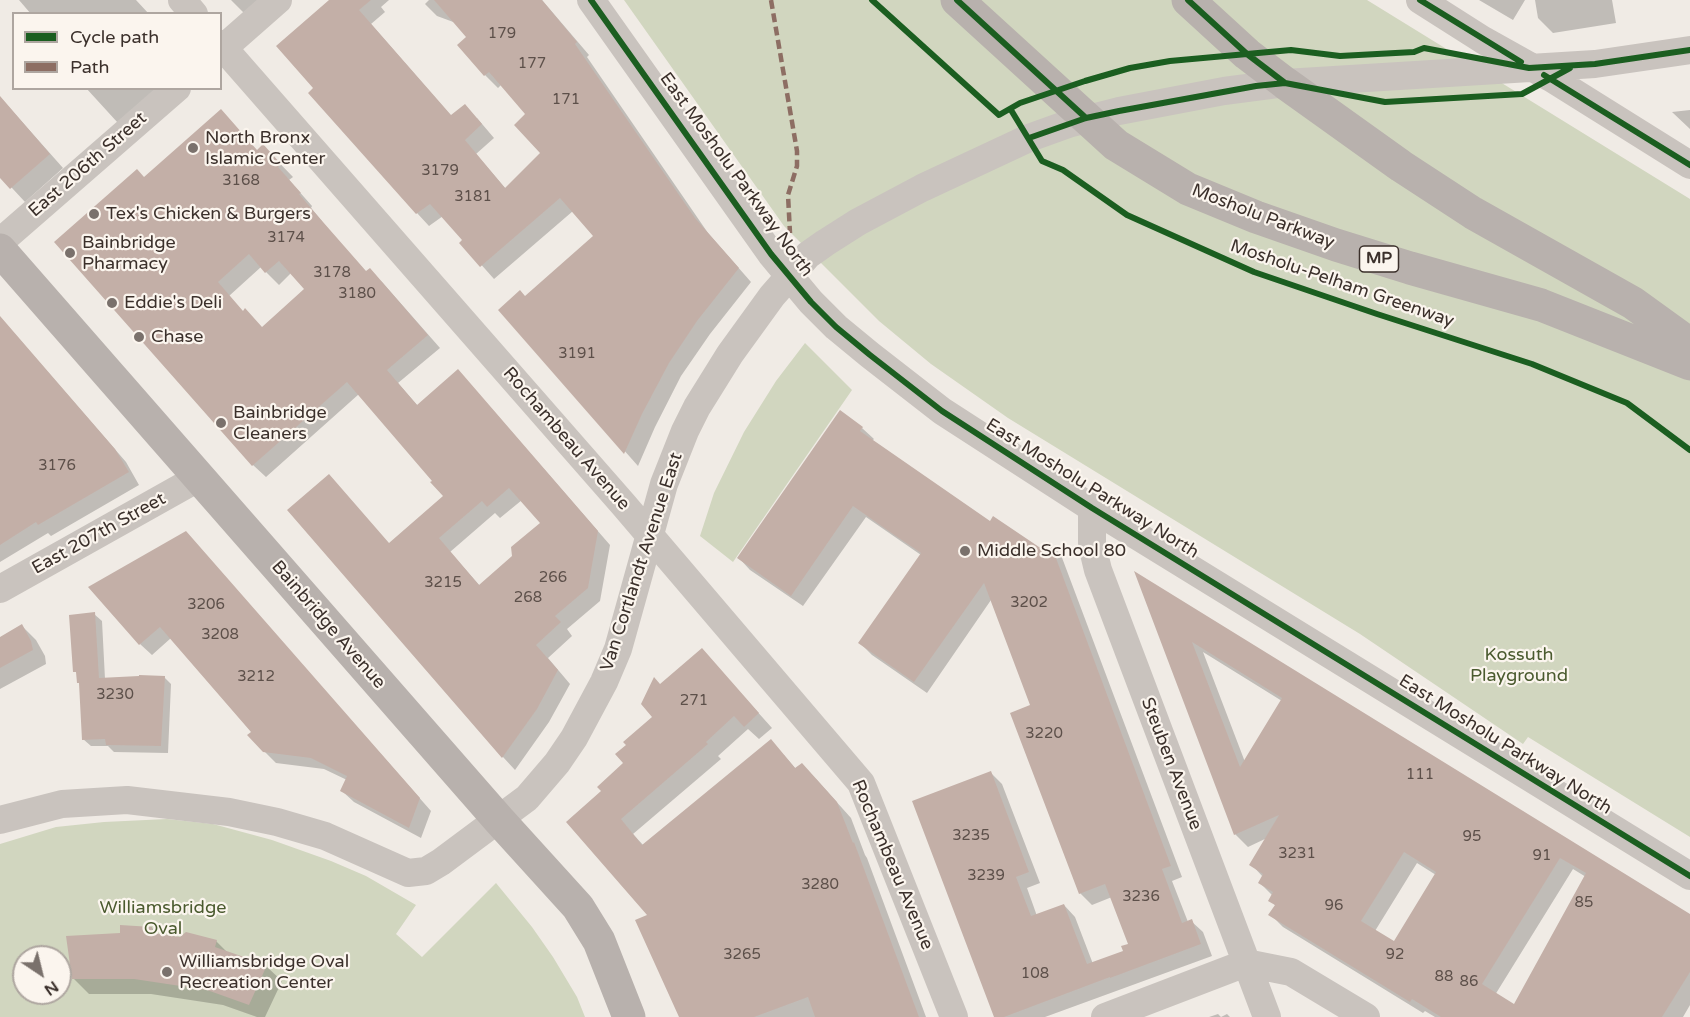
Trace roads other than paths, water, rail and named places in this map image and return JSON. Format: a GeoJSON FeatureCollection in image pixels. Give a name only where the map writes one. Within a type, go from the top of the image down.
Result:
{"type":"FeatureCollection","features":[{"type":"Feature","properties":{"kind":"main road","name":"Mosholu Parkway"},"geometry":{"type":"LineString","coordinates":[[957,0],[1116,145],[1188,189],[1297,232],[1376,258],[1541,305],[1690,364]]}},
{"type":"Feature","properties":{"kind":"main road"},"geometry":{"type":"LineString","coordinates":[[1188,0],[1247,54],[1401,166],[1473,213],[1633,303],[1690,344]]}},
{"type":"Feature","properties":{"kind":"main road","name":"Bainbridge Avenue"},"geometry":{"type":"LineString","coordinates":[[0,250],[198,478],[578,907],[599,941],[629,1017]]}},
{"type":"Feature","properties":{"kind":"street"},"geometry":{"type":"LineString","coordinates":[[182,0],[192,12]]}},
{"type":"Feature","properties":{"kind":"street"},"geometry":{"type":"LineString","coordinates":[[222,48],[278,0]]}},
{"type":"Feature","properties":{"kind":"street","name":"East Mosholu Parkway North"},"geometry":{"type":"LineString","coordinates":[[591,0],[788,276],[822,313],[906,384],[987,441],[1092,508],[1690,876]]}},
{"type":"Feature","properties":{"kind":"street"},"geometry":{"type":"LineString","coordinates":[[1420,0],[1690,165]]}},
{"type":"Feature","properties":{"kind":"street","name":"Rochambeau Avenue"},"geometry":{"type":"LineString","coordinates":[[222,48],[649,534],[861,783],[954,1017]]}},
{"type":"Feature","properties":{"kind":"street","name":"Van Cortlandt Avenue East"},"geometry":{"type":"LineString","coordinates":[[0,820],[62,804],[127,800],[229,812],[277,822],[325,836],[408,873],[426,871],[527,798],[541,783],[573,738],[588,713],[618,649],[649,534],[673,459],[697,407],[736,346],[788,276],[816,249],[858,222],[922,188],[1029,138],[1086,118],[1212,93],[1285,83],[1595,64],[1690,50]]}},
{"type":"Feature","properties":{"kind":"street","name":"East 206th Street"},"geometry":{"type":"LineString","coordinates":[[0,242],[175,90]]}},
{"type":"Feature","properties":{"kind":"street","name":"East 207th Street"},"geometry":{"type":"LineString","coordinates":[[0,589],[198,478]]}},
{"type":"Feature","properties":{"kind":"street","name":"Steuben Avenue"},"geometry":{"type":"LineString","coordinates":[[1092,508],[1092,545],[1098,570],[1267,1017]]}},
{"type":"Feature","properties":{"kind":"street"},"geometry":{"type":"LineString","coordinates":[[1105,1017],[1246,963],[1291,972],[1366,1017]]}},
{"type":"Feature","properties":{"kind":"place","name":"North Bronx Islamic Center"},"geometry":{"type":"Point","coordinates":[193,148]}},
{"type":"Feature","properties":{"kind":"place","name":"Tex's Chicken & Burgers"},"geometry":{"type":"Point","coordinates":[94,214]}},
{"type":"Feature","properties":{"kind":"place","name":"Bainbridge Pharmacy"},"geometry":{"type":"Point","coordinates":[70,253]}},
{"type":"Feature","properties":{"kind":"place","name":"Eddie's Deli"},"geometry":{"type":"Point","coordinates":[112,303]}},
{"type":"Feature","properties":{"kind":"place","name":"Chase"},"geometry":{"type":"Point","coordinates":[139,337]}},
{"type":"Feature","properties":{"kind":"place","name":"Bainbridge Cleaners"},"geometry":{"type":"Point","coordinates":[221,423]}},
{"type":"Feature","properties":{"kind":"place","name":"Middle School 80"},"geometry":{"type":"Point","coordinates":[965,551]}},
{"type":"Feature","properties":{"kind":"place","name":"Williamsbridge Oval Recreation Center"},"geometry":{"type":"Point","coordinates":[167,972]}},
{"type":"Feature","properties":{"kind":"park label","name":"Kossuth Playground"},"geometry":{"type":"Point","coordinates":[1519,665]}},
{"type":"Feature","properties":{"kind":"park label","name":"Williamsbridge Oval"},"geometry":{"type":"Point","coordinates":[163,918]}}]}
